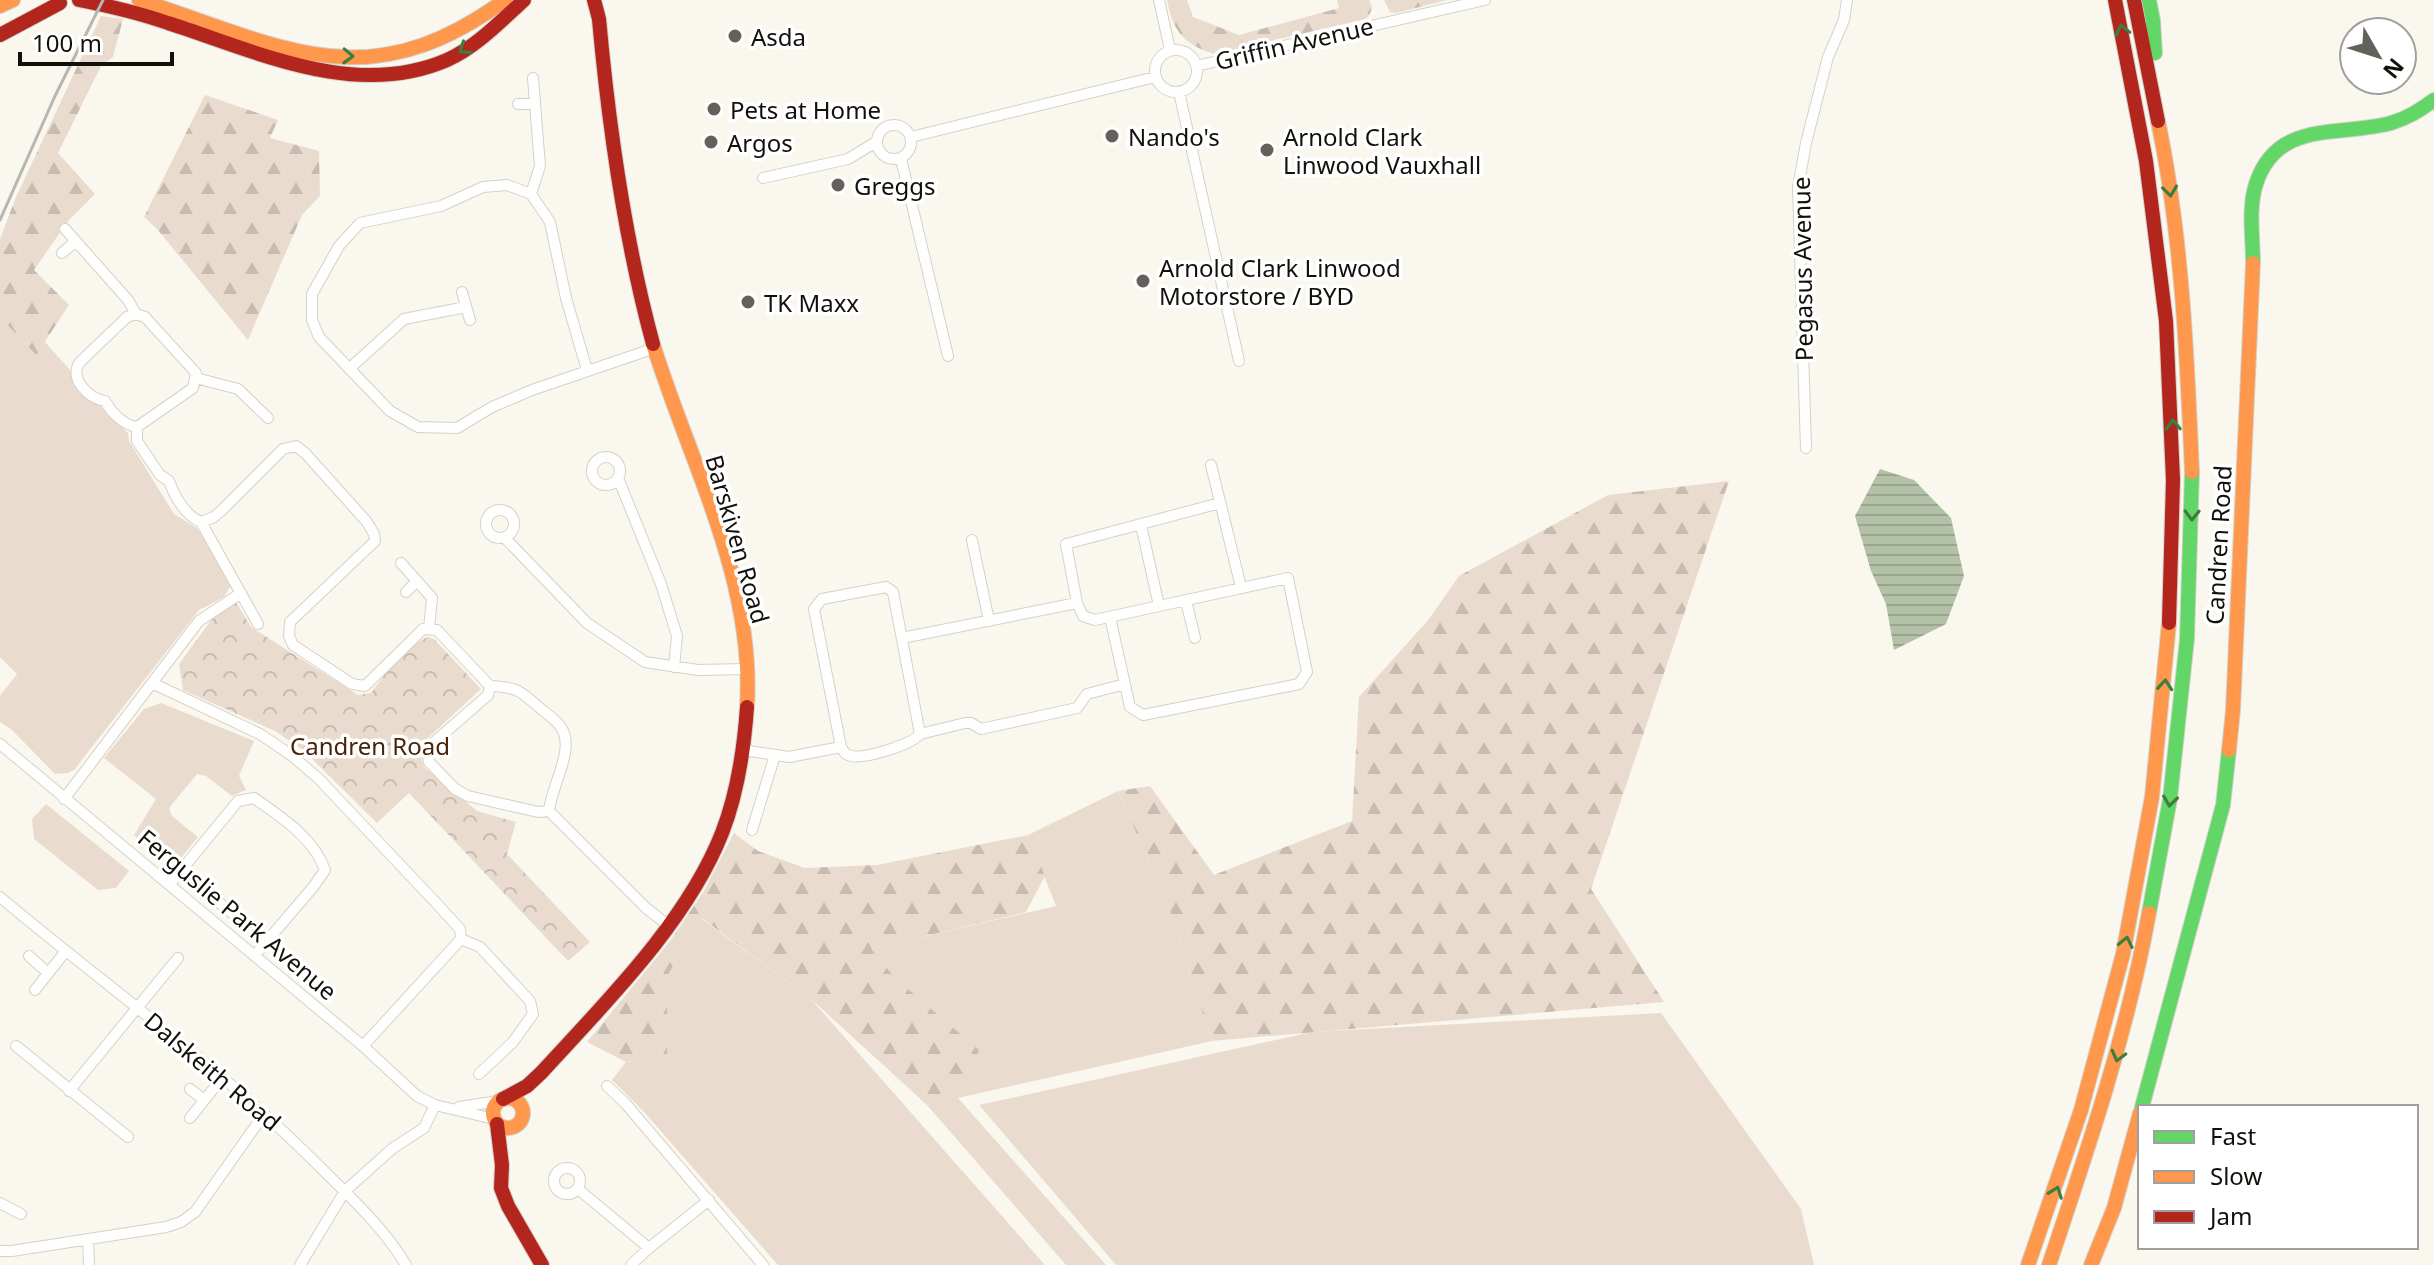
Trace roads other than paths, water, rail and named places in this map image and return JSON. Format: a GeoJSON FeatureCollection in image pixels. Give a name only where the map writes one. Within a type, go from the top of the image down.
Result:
{"type":"FeatureCollection","features":[{"type":"Feature","properties":{"kind":"main road"},"geometry":{"type":"LineString","coordinates":[[0,6],[13,0]]}},
{"type":"Feature","properties":{"kind":"main road"},"geometry":{"type":"LineString","coordinates":[[42,0],[52,4],[62,1]]}},
{"type":"Feature","properties":{"kind":"main road"},"geometry":{"type":"LineString","coordinates":[[79,0],[122,8],[156,8],[238,36],[301,53],[351,57],[394,55],[435,41],[473,23],[505,0]]}},
{"type":"Feature","properties":{"kind":"main road"},"geometry":{"type":"LineString","coordinates":[[139,0],[293,64],[351,75],[398,76],[445,61],[493,30],[524,0]]}},
{"type":"Feature","properties":{"kind":"main road","name":"Barskiven Road"},"geometry":{"type":"LineString","coordinates":[[501,1100],[533,1081],[669,926],[703,873],[720,837],[737,785],[748,704],[745,638],[737,598],[655,348],[631,257],[614,172],[599,19],[594,0]]}},
{"type":"Feature","properties":{"kind":"main road"},"geometry":{"type":"LineString","coordinates":[[2028,1265],[2074,1139],[2119,977],[2152,795],[2170,623],[2174,457],[2166,314],[2149,169],[2115,0]]}},
{"type":"Feature","properties":{"kind":"main road"},"geometry":{"type":"LineString","coordinates":[[2049,1265],[2093,1144],[2140,969],[2166,832],[2183,690],[2192,560],[2190,394],[2179,261],[2158,114],[2134,0]]}},
{"type":"Feature","properties":{"kind":"main road"},"geometry":{"type":"LineString","coordinates":[[2149,0],[2153,20],[2158,114]]}},
{"type":"Feature","properties":{"kind":"main road"},"geometry":{"type":"LineString","coordinates":[[0,35],[62,1]]}},
{"type":"Feature","properties":{"kind":"main road","name":"Candren Road"},"geometry":{"type":"LineString","coordinates":[[2143,1105],[2223,805],[2233,710],[2256,183],[2265,163],[2288,141],[2309,133],[2402,121],[2421,112],[2434,100]]}},
{"type":"Feature","properties":{"kind":"main road","name":"Barskiven Road"},"geometry":{"type":"LineString","coordinates":[[522,1118],[533,1081]]}},
{"type":"Feature","properties":{"kind":"main road"},"geometry":{"type":"LineString","coordinates":[[502,1165],[522,1118],[517,1101],[501,1100],[494,1110],[502,1165],[501,1188],[542,1265]]}},
{"type":"Feature","properties":{"kind":"main road"},"geometry":{"type":"LineString","coordinates":[[496,1122],[511,1128],[522,1118]]}},
{"type":"Feature","properties":{"kind":"main road"},"geometry":{"type":"LineString","coordinates":[[2091,1265],[2114,1208],[2138,1120]]}},
{"type":"Feature","properties":{"kind":"street"},"geometry":{"type":"LineString","coordinates":[[1159,0],[1170,50]]}},
{"type":"Feature","properties":{"kind":"street","name":"Griffin Avenue"},"geometry":{"type":"LineString","coordinates":[[1196,66],[1485,0]]}},
{"type":"Feature","properties":{"kind":"street","name":"Pegasus Avenue"},"geometry":{"type":"LineString","coordinates":[[1806,448],[1798,187],[1828,57],[1844,20],[1847,0]]}},
{"type":"Feature","properties":{"kind":"street"},"geometry":{"type":"LineString","coordinates":[[1170,50],[1182,50],[1196,66],[1194,82],[1188,89],[1179,92],[1165,89],[1155,77],[1158,58],[1170,50]]}},
{"type":"Feature","properties":{"kind":"street"},"geometry":{"type":"LineString","coordinates":[[911,137],[1155,77]]}},
{"type":"Feature","properties":{"kind":"street"},"geometry":{"type":"LineString","coordinates":[[531,194],[540,166],[533,78]]}},
{"type":"Feature","properties":{"kind":"street"},"geometry":{"type":"LineString","coordinates":[[1179,92],[1239,361]]}},
{"type":"Feature","properties":{"kind":"street"},"geometry":{"type":"LineString","coordinates":[[518,104],[535,104]]}},
{"type":"Feature","properties":{"kind":"street"},"geometry":{"type":"LineString","coordinates":[[889,125],[904,128],[911,137],[911,148],[901,159],[890,160],[884,157],[876,142],[879,132],[889,125]]}},
{"type":"Feature","properties":{"kind":"street"},"geometry":{"type":"LineString","coordinates":[[763,178],[848,159],[876,142]]}},
{"type":"Feature","properties":{"kind":"street"},"geometry":{"type":"LineString","coordinates":[[901,159],[948,356]]}},
{"type":"Feature","properties":{"kind":"street"},"geometry":{"type":"LineString","coordinates":[[587,370],[566,298],[550,222],[531,194],[507,185],[483,187],[441,206],[360,223],[339,246],[312,294],[312,320],[319,337],[390,411],[418,427],[457,428],[492,407],[587,370],[655,348]]}},
{"type":"Feature","properties":{"kind":"street"},"geometry":{"type":"LineString","coordinates":[[65,229],[128,300],[136,314]]}},
{"type":"Feature","properties":{"kind":"street"},"geometry":{"type":"LineString","coordinates":[[62,253],[76,241]]}},
{"type":"Feature","properties":{"kind":"street"},"geometry":{"type":"LineString","coordinates":[[462,292],[470,320]]}},
{"type":"Feature","properties":{"kind":"street"},"geometry":{"type":"LineString","coordinates":[[349,369],[404,319],[466,307]]}},
{"type":"Feature","properties":{"kind":"street"},"geometry":{"type":"LineString","coordinates":[[136,314],[145,317],[196,373],[193,388],[137,427],[131,426],[109,409],[105,401],[99,401],[75,375],[75,368],[80,362],[127,317],[136,314]]}},
{"type":"Feature","properties":{"kind":"street"},"geometry":{"type":"LineString","coordinates":[[196,378],[238,389],[268,418]]}},
{"type":"Feature","properties":{"kind":"street"},"geometry":{"type":"LineString","coordinates":[[243,414],[253,403]]}},
{"type":"Feature","properties":{"kind":"street"},"geometry":{"type":"LineString","coordinates":[[137,427],[137,441],[160,475],[169,481],[187,513],[201,522],[258,624]]}},
{"type":"Feature","properties":{"kind":"street"},"geometry":{"type":"LineString","coordinates":[[201,522],[214,517],[283,449],[296,446],[306,454],[367,522],[375,541],[290,622],[289,636],[293,645],[352,684],[365,686],[423,629],[429,628],[437,630],[490,686],[509,686],[524,694],[561,727],[567,739],[549,811],[646,908],[669,926]]}},
{"type":"Feature","properties":{"kind":"street"},"geometry":{"type":"LineString","coordinates":[[1211,465],[1241,587]]}},
{"type":"Feature","properties":{"kind":"street"},"geometry":{"type":"LineString","coordinates":[[618,478],[661,584],[677,636],[674,667]]}},
{"type":"Feature","properties":{"kind":"street"},"geometry":{"type":"LineString","coordinates":[[1110,617],[1130,707],[1143,715],[1299,684],[1307,672],[1288,578],[1095,620],[1083,616],[1077,603],[1066,544],[1220,503]]}},
{"type":"Feature","properties":{"kind":"street"},"geometry":{"type":"LineString","coordinates":[[1141,525],[1159,606]]}},
{"type":"Feature","properties":{"kind":"street"},"geometry":{"type":"LineString","coordinates":[[504,537],[587,623],[645,662],[698,670],[747,669]]}},
{"type":"Feature","properties":{"kind":"street"},"geometry":{"type":"LineString","coordinates":[[972,540],[989,621]]}},
{"type":"Feature","properties":{"kind":"street"},"geometry":{"type":"LineString","coordinates":[[401,563],[432,598],[429,628]]}},
{"type":"Feature","properties":{"kind":"street"},"geometry":{"type":"LineString","coordinates":[[406,592],[417,581]]}},
{"type":"Feature","properties":{"kind":"street"},"geometry":{"type":"LineString","coordinates":[[920,734],[893,592],[886,587],[822,599],[814,609],[841,747],[846,754],[855,757],[903,746],[920,734],[965,723],[981,729],[1077,708],[1087,694],[1125,684]]}},
{"type":"Feature","properties":{"kind":"street"},"geometry":{"type":"LineString","coordinates":[[64,799],[199,621],[241,593]]}},
{"type":"Feature","properties":{"kind":"street"},"geometry":{"type":"LineString","coordinates":[[1186,601],[1195,638]]}},
{"type":"Feature","properties":{"kind":"street"},"geometry":{"type":"LineString","coordinates":[[902,638],[1077,603]]}},
{"type":"Feature","properties":{"kind":"street"},"geometry":{"type":"LineString","coordinates":[[152,683],[260,734],[291,755],[318,778],[460,929],[461,939],[363,1046]]}},
{"type":"Feature","properties":{"kind":"street"},"geometry":{"type":"LineString","coordinates":[[490,686],[488,695],[432,744],[427,752],[429,762],[455,789],[468,796],[538,812],[549,811]]}},
{"type":"Feature","properties":{"kind":"street"},"geometry":{"type":"LineString","coordinates":[[743,750],[789,757],[841,747]]}},
{"type":"Feature","properties":{"kind":"street","name":"Ferguslie Park Avenue"},"geometry":{"type":"LineString","coordinates":[[2,748],[255,955],[417,1096],[435,1105],[496,1122]]}},
{"type":"Feature","properties":{"kind":"street"},"geometry":{"type":"LineString","coordinates":[[752,830],[775,755]]}},
{"type":"Feature","properties":{"kind":"street"},"geometry":{"type":"LineString","coordinates":[[170,884],[238,801],[254,798],[281,817],[319,854],[325,870],[255,955]]}},
{"type":"Feature","properties":{"kind":"street"},"geometry":{"type":"LineString","coordinates":[[181,871],[267,942]]}},
{"type":"Feature","properties":{"kind":"street","name":"Dalskeith Road"},"geometry":{"type":"LineString","coordinates":[[0,897],[65,952],[138,1007],[286,1132],[378,1226],[406,1265]]}},
{"type":"Feature","properties":{"kind":"street"},"geometry":{"type":"LineString","coordinates":[[461,939],[480,947],[530,1001],[533,1014],[513,1042],[479,1074]]}},
{"type":"Feature","properties":{"kind":"street"},"geometry":{"type":"LineString","coordinates":[[35,990],[65,952]]}},
{"type":"Feature","properties":{"kind":"street"},"geometry":{"type":"LineString","coordinates":[[29,956],[48,973]]}},
{"type":"Feature","properties":{"kind":"street"},"geometry":{"type":"LineString","coordinates":[[69,1091],[178,958]]}},
{"type":"Feature","properties":{"kind":"street"},"geometry":{"type":"LineString","coordinates":[[16,1046],[128,1137]]}},
{"type":"Feature","properties":{"kind":"street"},"geometry":{"type":"LineString","coordinates":[[190,1118],[222,1078]]}},
{"type":"Feature","properties":{"kind":"street"},"geometry":{"type":"LineString","coordinates":[[607,1086],[625,1103],[763,1265]]}},
{"type":"Feature","properties":{"kind":"street"},"geometry":{"type":"LineString","coordinates":[[190,1089],[204,1100]]}},
{"type":"Feature","properties":{"kind":"street"},"geometry":{"type":"LineString","coordinates":[[625,1103],[636,1093]]}},
{"type":"Feature","properties":{"kind":"street","name":"Ferguslie Park Avenue"},"geometry":{"type":"LineString","coordinates":[[453,1108],[482,1106],[501,1100]]}},
{"type":"Feature","properties":{"kind":"street"},"geometry":{"type":"LineString","coordinates":[[300,1265],[345,1191],[393,1148],[424,1128],[435,1105]]}},
{"type":"Feature","properties":{"kind":"street"},"geometry":{"type":"LineString","coordinates":[[0,1251],[166,1227],[187,1219],[264,1114]]}},
{"type":"Feature","properties":{"kind":"street"},"geometry":{"type":"LineString","coordinates":[[578,1189],[649,1248]]}},
{"type":"Feature","properties":{"kind":"street"},"geometry":{"type":"LineString","coordinates":[[631,1265],[709,1200]]}},
{"type":"Feature","properties":{"kind":"street"},"geometry":{"type":"LineString","coordinates":[[0,1203],[21,1214]]}},
{"type":"Feature","properties":{"kind":"street"},"geometry":{"type":"LineString","coordinates":[[88,1239],[89,1265]]}},
{"type":"Feature","properties":{"kind":"railway"},"geometry":{"type":"LineString","coordinates":[[0,220],[55,96],[103,0]]}},
{"type":"Feature","properties":{"kind":"place","name":"Asda"},"geometry":{"type":"Point","coordinates":[735,36]}},
{"type":"Feature","properties":{"kind":"place","name":"Pets at Home"},"geometry":{"type":"Point","coordinates":[714,109]}},
{"type":"Feature","properties":{"kind":"place","name":"Nando's"},"geometry":{"type":"Point","coordinates":[1112,136]}},
{"type":"Feature","properties":{"kind":"place","name":"Argos"},"geometry":{"type":"Point","coordinates":[711,142]}},
{"type":"Feature","properties":{"kind":"place","name":"Arnold Clark Linwood Vauxhall"},"geometry":{"type":"Point","coordinates":[1267,150]}},
{"type":"Feature","properties":{"kind":"place","name":"Greggs"},"geometry":{"type":"Point","coordinates":[838,185]}},
{"type":"Feature","properties":{"kind":"place","name":"Arnold Clark Linwood Motorstore / BYD"},"geometry":{"type":"Point","coordinates":[1143,281]}},
{"type":"Feature","properties":{"kind":"place","name":"TK Maxx"},"geometry":{"type":"Point","coordinates":[748,302]}}]}
